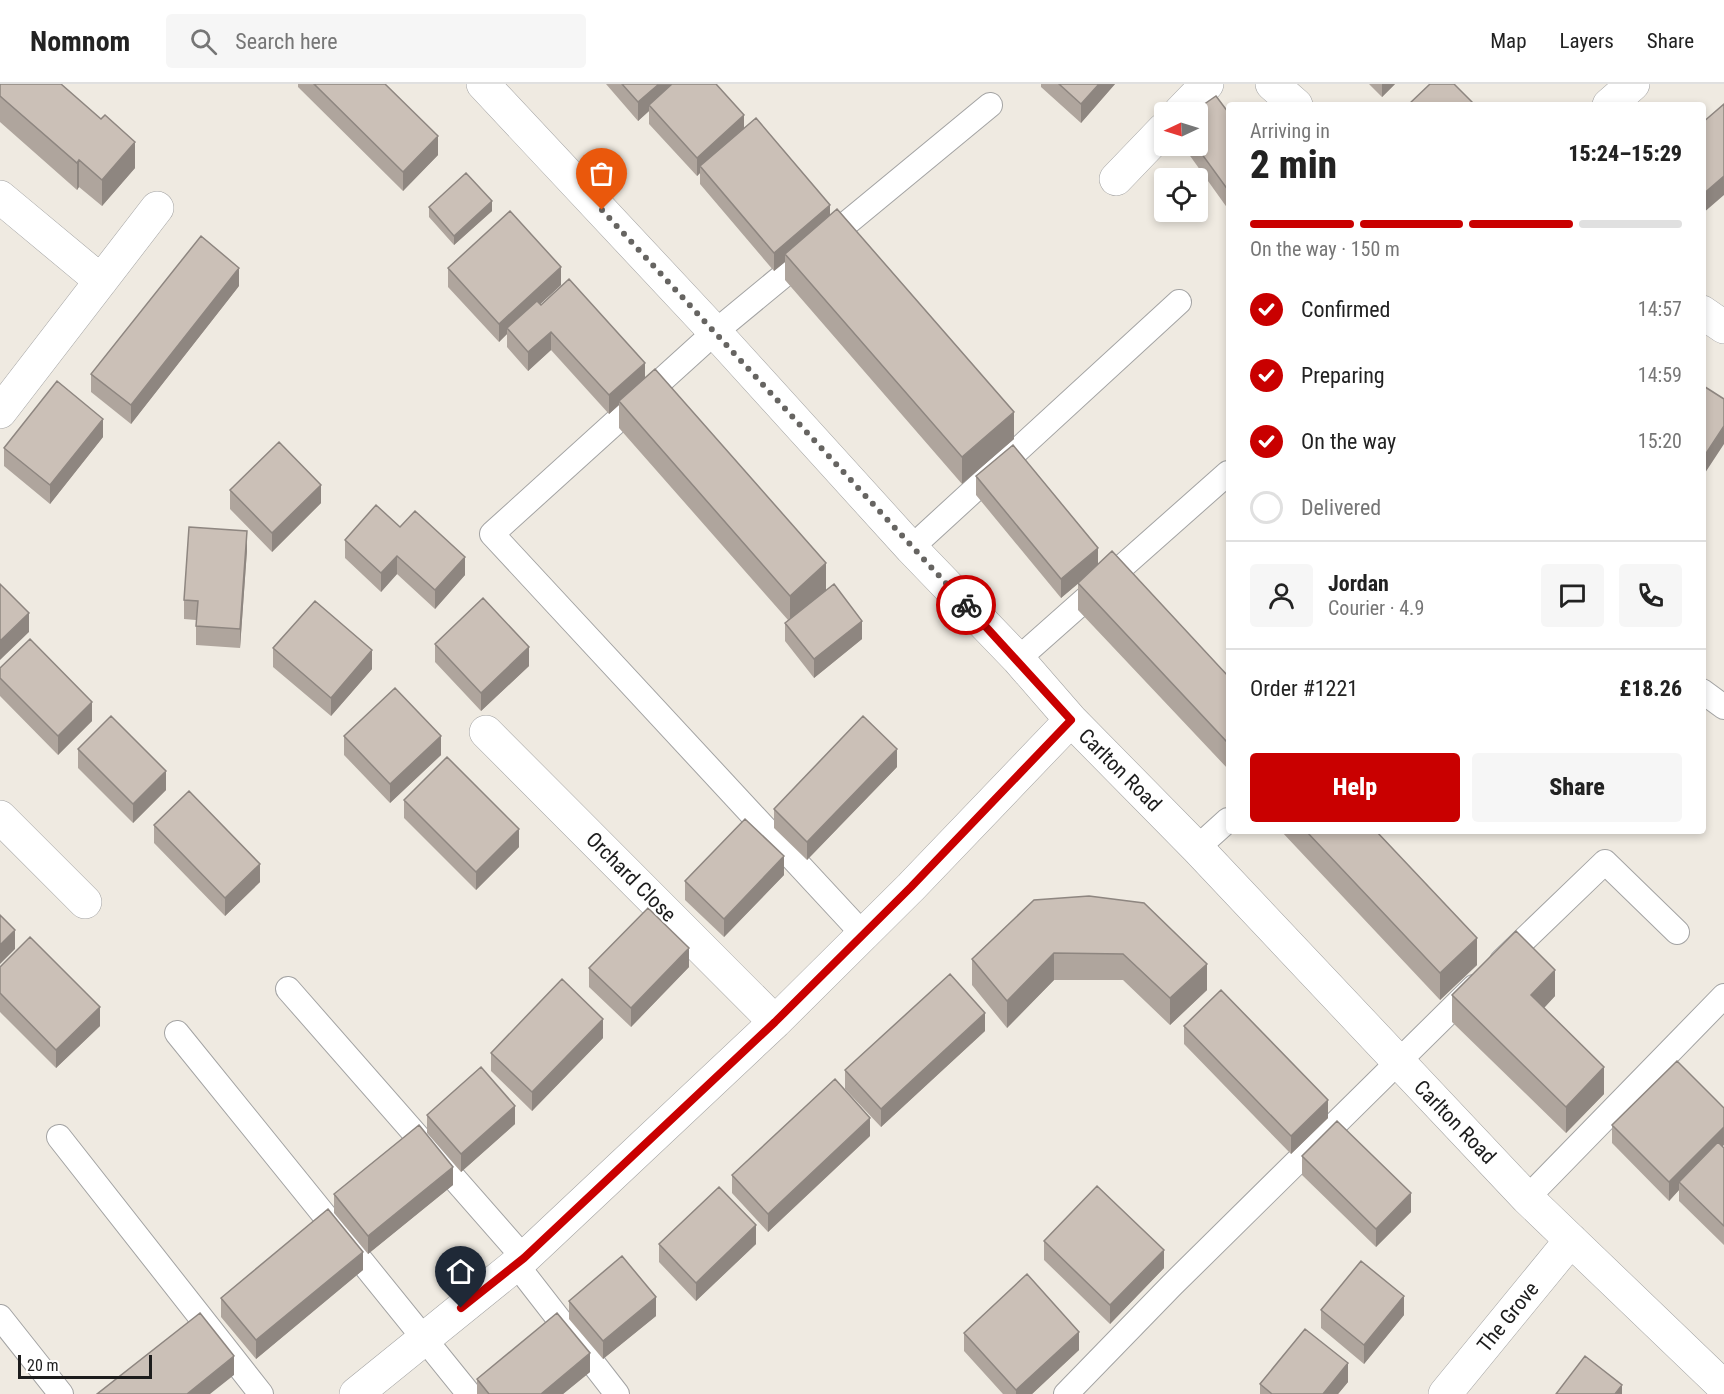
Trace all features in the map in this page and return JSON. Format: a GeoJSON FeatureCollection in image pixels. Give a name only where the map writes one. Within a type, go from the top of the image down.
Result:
{"type":"FeatureCollection","features":[{"type":"Feature","properties":{"kind":"street","name":"Carlton Road"},"geometry":{"type":"LineString","coordinates":[[483,84],[715,332],[911,548],[1018,659],[1071,720],[1197,848],[1527,1198],[1720,1378]]}},
{"type":"Feature","properties":{"kind":"street"},"geometry":{"type":"LineString","coordinates":[[1190,102],[1207,84]]}},
{"type":"Feature","properties":{"kind":"street"},"geometry":{"type":"LineString","coordinates":[[1272,84],[1293,102]]}},
{"type":"Feature","properties":{"kind":"street"},"geometry":{"type":"LineString","coordinates":[[1612,102],[1633,84]]}},
{"type":"Feature","properties":{"kind":"street"},"geometry":{"type":"LineString","coordinates":[[1116,179],[1154,139]]}},
{"type":"Feature","properties":{"kind":"street"},"geometry":{"type":"LineString","coordinates":[[0,197],[101,281]]}},
{"type":"Feature","properties":{"kind":"street"},"geometry":{"type":"LineString","coordinates":[[0,412],[157,208]]}},
{"type":"Feature","properties":{"kind":"street"},"geometry":{"type":"LineString","coordinates":[[1706,315],[1724,327]]}},
{"type":"Feature","properties":{"kind":"street"},"geometry":{"type":"LineString","coordinates":[[356,1394],[520,1261],[775,1022],[862,933],[911,887],[1071,720]]}},
{"type":"Feature","properties":{"kind":"street","name":"Orchard Close"},"geometry":{"type":"LineString","coordinates":[[486,732],[775,1022]]}},
{"type":"Feature","properties":{"kind":"street"},"geometry":{"type":"LineString","coordinates":[[0,817],[85,902]]}},
{"type":"Feature","properties":{"kind":"street","name":"The Grove"},"geometry":{"type":"LineString","coordinates":[[1445,1394],[1571,1240]]}},
{"type":"Feature","properties":{"kind":"lane"},"geometry":{"type":"LineString","coordinates":[[862,933],[492,534],[715,332],[990,105]]}},
{"type":"Feature","properties":{"kind":"lane"},"geometry":{"type":"LineString","coordinates":[[911,548],[1179,302]]}},
{"type":"Feature","properties":{"kind":"lane"},"geometry":{"type":"LineString","coordinates":[[1018,659],[1226,475]]}},
{"type":"Feature","properties":{"kind":"lane"},"geometry":{"type":"LineString","coordinates":[[1706,694],[1724,707]]}},
{"type":"Feature","properties":{"kind":"lane"},"geometry":{"type":"LineString","coordinates":[[1197,848],[1226,822]]}},
{"type":"Feature","properties":{"kind":"lane"},"geometry":{"type":"LineString","coordinates":[[1066,1394],[1397,1061],[1605,862],[1677,932]]}},
{"type":"Feature","properties":{"kind":"lane"},"geometry":{"type":"LineString","coordinates":[[288,989],[520,1261],[617,1394]]}},
{"type":"Feature","properties":{"kind":"lane"},"geometry":{"type":"LineString","coordinates":[[1527,1198],[1724,996]]}},
{"type":"Feature","properties":{"kind":"lane"},"geometry":{"type":"LineString","coordinates":[[177,1033],[469,1394]]}},
{"type":"Feature","properties":{"kind":"lane"},"geometry":{"type":"LineString","coordinates":[[59,1137],[261,1394]]}},
{"type":"Feature","properties":{"kind":"lane"},"geometry":{"type":"LineString","coordinates":[[0,1317],[61,1394]]}},
{"type":"Feature","properties":{"kind":"building"},"geometry":{"type":"Polygon","coordinates":[[[0,84],[61,84],[101,119],[105,115],[135,142],[102,180],[79,160],[77,163],[0,96],[0,84]]]}},
{"type":"Feature","properties":{"kind":"building"},"geometry":{"type":"Polygon","coordinates":[[[314,84],[385,84],[438,136],[403,172],[314,84]]]}},
{"type":"Feature","properties":{"kind":"building"},"geometry":{"type":"Polygon","coordinates":[[[622,84],[659,84],[638,102],[622,84]]]}},
{"type":"Feature","properties":{"kind":"building"},"geometry":{"type":"Polygon","coordinates":[[[672,84],[716,84],[744,115],[697,158],[649,105],[672,84]]]}},
{"type":"Feature","properties":{"kind":"building"},"geometry":{"type":"Polygon","coordinates":[[[1059,84],[1099,84],[1081,104],[1059,84]]]}},
{"type":"Feature","properties":{"kind":"building"},"geometry":{"type":"Polygon","coordinates":[[[1430,84],[1454,84],[1472,102],[1411,102],[1430,84]]]}},
{"type":"Feature","properties":{"kind":"building"},"geometry":{"type":"Polygon","coordinates":[[[1216,96],[1226,109],[1226,187],[1203,156],[1208,156],[1207,102],[1216,96]]]}},
{"type":"Feature","properties":{"kind":"building"},"geometry":{"type":"Polygon","coordinates":[[[1724,104],[1724,176],[1706,192],[1706,120],[1724,104]]]}},
{"type":"Feature","properties":{"kind":"building"},"geometry":{"type":"Polygon","coordinates":[[[756,118],[830,205],[774,253],[700,166],[756,118]]]}},
{"type":"Feature","properties":{"kind":"building"},"geometry":{"type":"Polygon","coordinates":[[[466,173],[492,201],[454,236],[429,207],[466,173]]]}},
{"type":"Feature","properties":{"kind":"building"},"geometry":{"type":"Polygon","coordinates":[[[837,209],[1014,412],[962,457],[785,254],[837,209]]]}},
{"type":"Feature","properties":{"kind":"building"},"geometry":{"type":"Polygon","coordinates":[[[510,211],[561,267],[499,324],[448,268],[510,211]]]}},
{"type":"Feature","properties":{"kind":"building"},"geometry":{"type":"Polygon","coordinates":[[[201,236],[239,268],[131,405],[91,374],[201,236]]]}},
{"type":"Feature","properties":{"kind":"building"},"geometry":{"type":"Polygon","coordinates":[[[569,279],[645,363],[609,395],[551,332],[528,352],[507,328],[537,301],[541,305],[569,279]]]}},
{"type":"Feature","properties":{"kind":"building"},"geometry":{"type":"Polygon","coordinates":[[[655,369],[826,563],[790,596],[619,401],[655,369]]]}},
{"type":"Feature","properties":{"kind":"building"},"geometry":{"type":"Polygon","coordinates":[[[57,381],[103,419],[50,485],[4,448],[57,381]]]}},
{"type":"Feature","properties":{"kind":"building"},"geometry":{"type":"Polygon","coordinates":[[[1706,388],[1724,399],[1724,426],[1706,453],[1706,388]]]}},
{"type":"Feature","properties":{"kind":"building"},"geometry":{"type":"Polygon","coordinates":[[[279,442],[321,485],[272,533],[230,490],[279,442]]]}},
{"type":"Feature","properties":{"kind":"building"},"geometry":{"type":"Polygon","coordinates":[[[1013,445],[1098,548],[1061,579],[976,476],[1013,445]]]}},
{"type":"Feature","properties":{"kind":"building"},"geometry":{"type":"Polygon","coordinates":[[[376,505],[400,527],[415,511],[465,557],[435,590],[397,556],[381,573],[345,540],[376,505]]]}},
{"type":"Feature","properties":{"kind":"building"},"geometry":{"type":"Polygon","coordinates":[[[189,527],[247,531],[240,629],[196,626],[198,601],[184,600],[189,527]]]}},
{"type":"Feature","properties":{"kind":"building"},"geometry":{"type":"Polygon","coordinates":[[[1112,551],[1226,674],[1226,741],[1078,583],[1112,551]]]}},
{"type":"Feature","properties":{"kind":"building"},"geometry":{"type":"Polygon","coordinates":[[[0,584],[29,613],[0,641],[0,584]]]}},
{"type":"Feature","properties":{"kind":"building"},"geometry":{"type":"Polygon","coordinates":[[[834,584],[862,621],[814,659],[785,623],[834,584]]]}},
{"type":"Feature","properties":{"kind":"building"},"geometry":{"type":"Polygon","coordinates":[[[483,598],[529,647],[481,693],[435,644],[483,598]]]}},
{"type":"Feature","properties":{"kind":"building"},"geometry":{"type":"Polygon","coordinates":[[[315,601],[372,650],[331,698],[273,648],[315,601]]]}},
{"type":"Feature","properties":{"kind":"building"},"geometry":{"type":"Polygon","coordinates":[[[30,639],[92,702],[58,736],[0,678],[0,668],[30,639]]]}},
{"type":"Feature","properties":{"kind":"building"},"geometry":{"type":"Polygon","coordinates":[[[395,688],[441,736],[390,784],[344,736],[395,688]]]}},
{"type":"Feature","properties":{"kind":"building"},"geometry":{"type":"Polygon","coordinates":[[[111,716],[166,771],[133,804],[78,749],[111,716]]]}},
{"type":"Feature","properties":{"kind":"building"},"geometry":{"type":"Polygon","coordinates":[[[863,716],[897,749],[807,842],[774,809],[863,716]]]}},
{"type":"Feature","properties":{"kind":"building"},"geometry":{"type":"Polygon","coordinates":[[[447,757],[519,829],[476,872],[404,800],[447,757]]]}},
{"type":"Feature","properties":{"kind":"building"},"geometry":{"type":"Polygon","coordinates":[[[189,791],[260,864],[225,898],[154,825],[189,791]]]}},
{"type":"Feature","properties":{"kind":"building"},"geometry":{"type":"Polygon","coordinates":[[[745,819],[784,856],[724,919],[685,881],[745,819]]]}},
{"type":"Feature","properties":{"kind":"building"},"geometry":{"type":"Polygon","coordinates":[[[1309,834],[1379,834],[1477,938],[1440,973],[1309,834]]]}},
{"type":"Feature","properties":{"kind":"building"},"geometry":{"type":"Polygon","coordinates":[[[1089,896],[1144,903],[1207,964],[1170,998],[1123,954],[1054,953],[1007,1001],[972,959],[1034,900],[1089,896]]]}},
{"type":"Feature","properties":{"kind":"building"},"geometry":{"type":"Polygon","coordinates":[[[648,908],[689,948],[631,1008],[589,968],[648,908]]]}},
{"type":"Feature","properties":{"kind":"building"},"geometry":{"type":"Polygon","coordinates":[[[0,915],[15,930],[0,945],[0,915]]]}},
{"type":"Feature","properties":{"kind":"building"},"geometry":{"type":"Polygon","coordinates":[[[1516,931],[1555,970],[1531,995],[1604,1067],[1566,1107],[1452,995],[1516,931]]]}},
{"type":"Feature","properties":{"kind":"building"},"geometry":{"type":"Polygon","coordinates":[[[30,937],[100,1007],[56,1050],[0,993],[0,967],[30,937]]]}},
{"type":"Feature","properties":{"kind":"building"},"geometry":{"type":"Polygon","coordinates":[[[950,974],[985,1013],[881,1109],[845,1070],[950,974]]]}},
{"type":"Feature","properties":{"kind":"building"},"geometry":{"type":"Polygon","coordinates":[[[562,979],[603,1019],[532,1092],[491,1053],[562,979]]]}},
{"type":"Feature","properties":{"kind":"building"},"geometry":{"type":"Polygon","coordinates":[[[1221,990],[1328,1100],[1291,1136],[1184,1026],[1221,990]]]}},
{"type":"Feature","properties":{"kind":"building"},"geometry":{"type":"Polygon","coordinates":[[[1677,1061],[1724,1108],[1724,1127],[1669,1182],[1612,1125],[1677,1061]]]}},
{"type":"Feature","properties":{"kind":"building"},"geometry":{"type":"Polygon","coordinates":[[[481,1067],[515,1106],[461,1154],[427,1115],[481,1067]]]}},
{"type":"Feature","properties":{"kind":"building"},"geometry":{"type":"Polygon","coordinates":[[[835,1079],[870,1118],[768,1214],[732,1175],[835,1079]]]}},
{"type":"Feature","properties":{"kind":"building"},"geometry":{"type":"Polygon","coordinates":[[[1337,1121],[1411,1193],[1376,1229],[1302,1156],[1337,1121]]]}},
{"type":"Feature","properties":{"kind":"building"},"geometry":{"type":"Polygon","coordinates":[[[419,1125],[453,1167],[368,1236],[334,1194],[419,1125]]]}},
{"type":"Feature","properties":{"kind":"building"},"geometry":{"type":"Polygon","coordinates":[[[1718,1142],[1724,1148],[1724,1226],[1679,1182],[1718,1142]]]}},
{"type":"Feature","properties":{"kind":"building"},"geometry":{"type":"Polygon","coordinates":[[[1097,1186],[1164,1250],[1110,1305],[1044,1241],[1097,1186]]]}},
{"type":"Feature","properties":{"kind":"building"},"geometry":{"type":"Polygon","coordinates":[[[719,1187],[756,1225],[696,1283],[659,1244],[719,1187]]]}},
{"type":"Feature","properties":{"kind":"building"},"geometry":{"type":"Polygon","coordinates":[[[328,1209],[363,1252],[256,1340],[221,1298],[328,1209]]]}},
{"type":"Feature","properties":{"kind":"building"},"geometry":{"type":"Polygon","coordinates":[[[622,1256],[656,1297],[603,1341],[569,1301],[622,1256]]]}},
{"type":"Feature","properties":{"kind":"building"},"geometry":{"type":"Polygon","coordinates":[[[1361,1261],[1404,1296],[1364,1345],[1321,1310],[1361,1261]]]}},
{"type":"Feature","properties":{"kind":"building"},"geometry":{"type":"Polygon","coordinates":[[[1027,1274],[1079,1332],[1016,1390],[964,1333],[1027,1274]]]}},
{"type":"Feature","properties":{"kind":"building"},"geometry":{"type":"Polygon","coordinates":[[[200,1313],[234,1356],[187,1394],[97,1394],[200,1313]]]}},
{"type":"Feature","properties":{"kind":"building"},"geometry":{"type":"Polygon","coordinates":[[[557,1313],[590,1353],[541,1394],[489,1394],[477,1379],[557,1313]]]}},
{"type":"Feature","properties":{"kind":"building"},"geometry":{"type":"Polygon","coordinates":[[[1305,1329],[1348,1363],[1323,1394],[1272,1394],[1260,1384],[1305,1329]]]}},
{"type":"Feature","properties":{"kind":"building"},"geometry":{"type":"Polygon","coordinates":[[[1585,1356],[1622,1385],[1615,1394],[1556,1394],[1585,1356]]]}},
{"type":"Feature","properties":{"kind":"way so far"},"geometry":{"type":"LineString","coordinates":[[602,210],[911,548],[966,605]]}},
{"type":"Feature","properties":{"kind":"route"},"geometry":{"type":"LineString","coordinates":[[461,1308],[524,1258],[775,1022],[862,933],[911,887],[1071,720],[1018,659],[966,605]]}}]}
